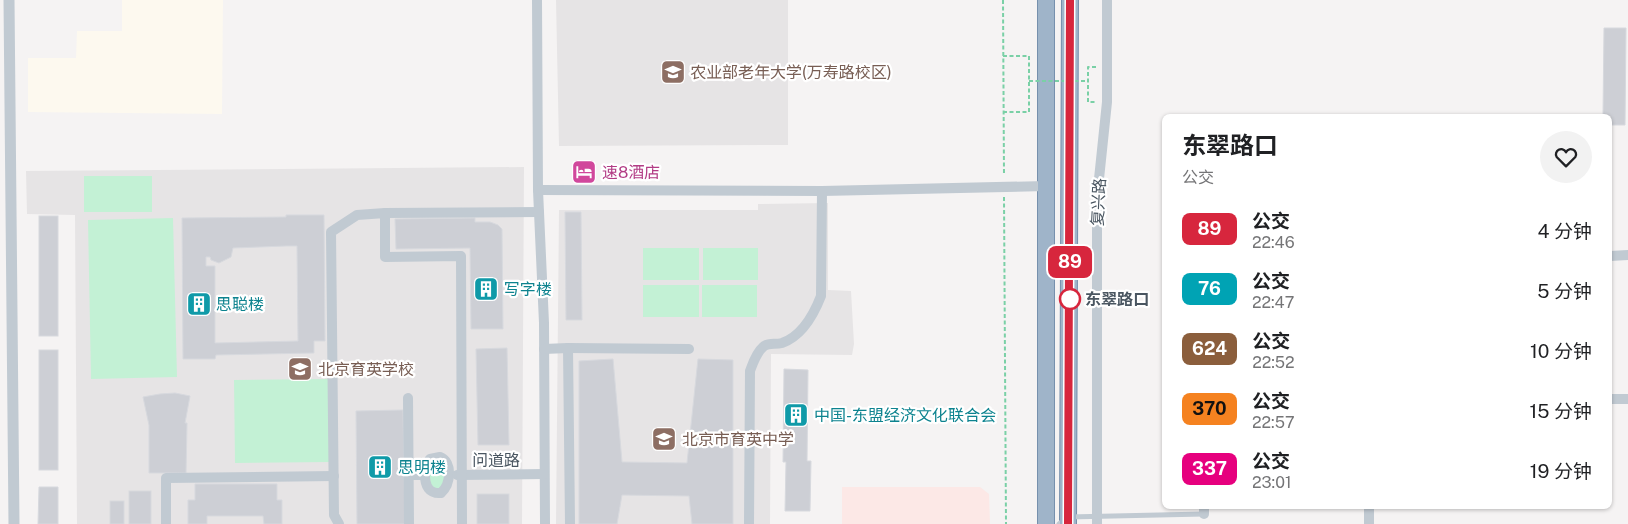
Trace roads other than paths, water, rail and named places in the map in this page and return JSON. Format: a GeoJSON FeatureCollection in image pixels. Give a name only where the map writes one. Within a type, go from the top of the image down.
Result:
{"type":"FeatureCollection","features":[{"type":"Feature","properties":{"kind":"highway"},"geometry":{"type":"LineString","coordinates":[[1046,0],[1046,524]]}},
{"type":"Feature","properties":{"kind":"highway","name":"复兴路"},"geometry":{"type":"LineString","coordinates":[[1065,522],[1070,0]]}},
{"type":"Feature","properties":{"kind":"street"},"geometry":{"type":"LineString","coordinates":[[9,0],[6,188],[14,524]]}},
{"type":"Feature","properties":{"kind":"street"},"geometry":{"type":"LineString","coordinates":[[537,0],[538,190],[544,323],[544,524]]}},
{"type":"Feature","properties":{"kind":"street","name":"复兴路"},"geometry":{"type":"LineString","coordinates":[[1098,520],[1097,198],[1107,102],[1107,0]]}},
{"type":"Feature","properties":{"kind":"street"},"geometry":{"type":"LineString","coordinates":[[538,190],[822,191],[1046,186]]}},
{"type":"Feature","properties":{"kind":"street"},"geometry":{"type":"LineString","coordinates":[[749,524],[750,371],[754,359],[762,347],[767,344],[781,343],[793,336],[806,324],[816,310],[821,296],[822,191]]}},
{"type":"Feature","properties":{"kind":"street"},"geometry":{"type":"LineString","coordinates":[[339,524],[334,515],[331,232],[357,215],[539,212]]}},
{"type":"Feature","properties":{"kind":"street"},"geometry":{"type":"LineString","coordinates":[[385,214],[385,257],[461,256],[462,524]]}},
{"type":"Feature","properties":{"kind":"street"},"geometry":{"type":"LineString","coordinates":[[1612,256],[1628,256]]}},
{"type":"Feature","properties":{"kind":"street"},"geometry":{"type":"LineString","coordinates":[[568,348],[570,524]]}},
{"type":"Feature","properties":{"kind":"street"},"geometry":{"type":"LineString","coordinates":[[544,349],[689,349]]}},
{"type":"Feature","properties":{"kind":"street"},"geometry":{"type":"LineString","coordinates":[[408,398],[409,524]]}},
{"type":"Feature","properties":{"kind":"street"},"geometry":{"type":"LineString","coordinates":[[1612,399],[1628,399]]}},
{"type":"Feature","properties":{"kind":"street"},"geometry":{"type":"LineString","coordinates":[[434,457],[440,457],[447,463],[448,484],[444,490],[436,493],[430,491],[426,486],[425,475],[429,460],[434,457]]}},
{"type":"Feature","properties":{"kind":"street","name":"问道路"},"geometry":{"type":"LineString","coordinates":[[448,475],[544,474]]}},
{"type":"Feature","properties":{"kind":"street"},"geometry":{"type":"LineString","coordinates":[[409,475],[425,475]]}},
{"type":"Feature","properties":{"kind":"street"},"geometry":{"type":"LineString","coordinates":[[166,524],[166,478],[334,476]]}},
{"type":"Feature","properties":{"kind":"street"},"geometry":{"type":"LineString","coordinates":[[1369,509],[1369,524]]}},
{"type":"Feature","properties":{"kind":"lane"},"geometry":{"type":"LineString","coordinates":[[1065,522],[1204,510]]}},
{"type":"Feature","properties":{"kind":"place","name":"农业部老年大学(万寿路校区)"},"geometry":{"type":"Point","coordinates":[673,72]}},
{"type":"Feature","properties":{"kind":"place","name":"速8酒店"},"geometry":{"type":"Point","coordinates":[584,172]}},
{"type":"Feature","properties":{"kind":"place","name":"写字楼"},"geometry":{"type":"Point","coordinates":[486,289]}},
{"type":"Feature","properties":{"kind":"place","name":"东翠路口"},"geometry":{"type":"Point","coordinates":[1070,299]}},
{"type":"Feature","properties":{"kind":"place","name":"思聪楼"},"geometry":{"type":"Point","coordinates":[199,304]}},
{"type":"Feature","properties":{"kind":"place","name":"北京育英学校"},"geometry":{"type":"Point","coordinates":[300,369]}},
{"type":"Feature","properties":{"kind":"place","name":"中国-东盟经济文化联合会"},"geometry":{"type":"Point","coordinates":[796,415]}},
{"type":"Feature","properties":{"kind":"place","name":"北京市育英中学"},"geometry":{"type":"Point","coordinates":[664,439]}},
{"type":"Feature","properties":{"kind":"place","name":"思明楼"},"geometry":{"type":"Point","coordinates":[380,467]}}]}
